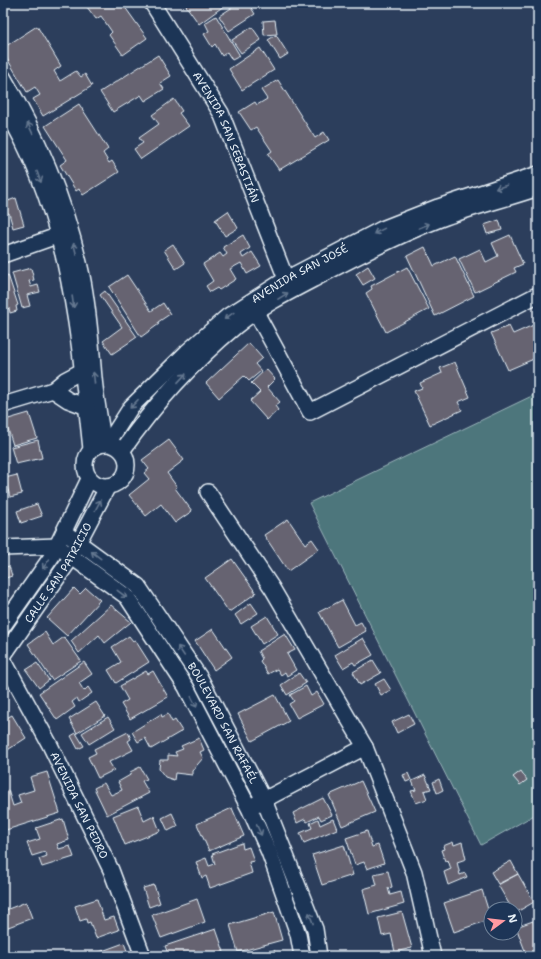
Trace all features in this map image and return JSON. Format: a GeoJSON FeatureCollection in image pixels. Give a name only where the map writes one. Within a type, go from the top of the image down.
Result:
{"type":"FeatureCollection","features":[{"type":"Feature","properties":{"kind":"street","name":"AVENIDA SAN SEBASTIÁN"},"geometry":{"type":"LineString","coordinates":[[152,3],[221,113],[286,279]]}},
{"type":"Feature","properties":{"kind":"street"},"geometry":{"type":"LineString","coordinates":[[3,78],[22,110],[49,167],[65,233],[87,407],[101,445]]}},
{"type":"Feature","properties":{"kind":"street"},"geometry":{"type":"LineString","coordinates":[[3,105],[38,172],[65,233],[82,277],[90,334],[101,445]]}},
{"type":"Feature","properties":{"kind":"street","name":"AVENIDA SAN JOSÉ"},"geometry":{"type":"LineString","coordinates":[[122,451],[145,417],[197,362],[237,325],[253,307],[286,279],[382,229],[438,207],[538,174]]}},
{"type":"Feature","properties":{"kind":"street","name":"AVENIDA SAN JOSÉ"},"geometry":{"type":"LineString","coordinates":[[101,445],[131,407],[186,352],[228,316],[294,290],[388,240],[442,219],[538,188]]}},
{"type":"Feature","properties":{"kind":"street"},"geometry":{"type":"LineString","coordinates":[[3,255],[65,233]]}},
{"type":"Feature","properties":{"kind":"street"},"geometry":{"type":"LineString","coordinates":[[253,307],[310,412],[535,296]]}},
{"type":"Feature","properties":{"kind":"street"},"geometry":{"type":"LineString","coordinates":[[3,405],[54,390],[65,380],[82,371]]}},
{"type":"Feature","properties":{"kind":"street"},"geometry":{"type":"LineString","coordinates":[[54,390],[68,400],[87,407]]}},
{"type":"Feature","properties":{"kind":"street"},"geometry":{"type":"LineString","coordinates":[[101,445],[116,446],[122,451],[127,463],[124,476],[120,481],[108,486],[101,486],[89,479],[86,474],[84,460],[101,445]]}},
{"type":"Feature","properties":{"kind":"street","name":"CALLE SAN PATRICIO"},"geometry":{"type":"LineString","coordinates":[[3,626],[52,556],[89,479]]}},
{"type":"Feature","properties":{"kind":"street","name":"CALLE SAN PATRICIO"},"geometry":{"type":"LineString","coordinates":[[3,656],[67,564],[108,486]]}},
{"type":"Feature","properties":{"kind":"street"},"geometry":{"type":"LineString","coordinates":[[208,492],[272,588],[365,747],[414,872],[433,956]]}},
{"type":"Feature","properties":{"kind":"street","name":"BOULEVARD SAN RAFAÉL"},"geometry":{"type":"LineString","coordinates":[[64,532],[138,586],[200,678],[264,800],[315,929],[319,956]]}},
{"type":"Feature","properties":{"kind":"street"},"geometry":{"type":"LineString","coordinates":[[3,548],[57,546]]}},
{"type":"Feature","properties":{"kind":"street","name":"BOULEVARD SAN RAFAÉL"},"geometry":{"type":"LineString","coordinates":[[57,546],[127,597],[186,687],[249,808],[270,852],[298,934],[302,956]]}},
{"type":"Feature","properties":{"kind":"street","name":"AVENIDA SAN PEDRO"},"geometry":{"type":"LineString","coordinates":[[3,659],[50,745],[111,870],[143,956]]}},
{"type":"Feature","properties":{"kind":"street"},"geometry":{"type":"LineString","coordinates":[[249,808],[365,747]]}},
{"type":"Feature","properties":{"kind":"green space"},"geometry":{"type":"Polygon","coordinates":[[[538,393],[538,813],[481,845],[309,503],[538,393]]]}},
{"type":"Feature","properties":{"kind":"building"},"geometry":{"type":"Polygon","coordinates":[[[84,3],[122,3],[147,38],[123,55],[109,35],[112,32],[101,16],[96,19],[84,3]]]}},
{"type":"Feature","properties":{"kind":"building"},"geometry":{"type":"Polygon","coordinates":[[[184,3],[228,3],[199,24],[184,3]]]}},
{"type":"Feature","properties":{"kind":"building"},"geometry":{"type":"Polygon","coordinates":[[[239,3],[248,3],[255,14],[229,31],[219,16],[239,3]]]}},
{"type":"Feature","properties":{"kind":"building"},"geometry":{"type":"Polygon","coordinates":[[[216,16],[240,56],[232,60],[227,52],[222,56],[215,44],[212,47],[204,34],[209,31],[205,23],[216,16]]]}},
{"type":"Feature","properties":{"kind":"building"},"geometry":{"type":"Polygon","coordinates":[[[275,20],[277,34],[264,35],[263,21],[275,20]]]}},
{"type":"Feature","properties":{"kind":"building"},"geometry":{"type":"Polygon","coordinates":[[[37,26],[61,66],[54,71],[60,81],[76,71],[81,77],[85,74],[92,86],[43,116],[33,99],[40,95],[35,87],[27,92],[3,52],[3,48],[37,26]]]}},
{"type":"Feature","properties":{"kind":"building"},"geometry":{"type":"Polygon","coordinates":[[[252,27],[261,40],[241,53],[232,40],[252,27]]]}},
{"type":"Feature","properties":{"kind":"building"},"geometry":{"type":"Polygon","coordinates":[[[276,35],[288,54],[280,59],[268,40],[276,35]]]}},
{"type":"Feature","properties":{"kind":"building"},"geometry":{"type":"Polygon","coordinates":[[[260,48],[274,70],[242,90],[229,69],[260,48]]]}},
{"type":"Feature","properties":{"kind":"building"},"geometry":{"type":"Polygon","coordinates":[[[158,55],[171,76],[160,83],[164,89],[145,101],[141,95],[113,112],[100,92],[158,55]]]}},
{"type":"Feature","properties":{"kind":"building"},"geometry":{"type":"Polygon","coordinates":[[[278,80],[315,138],[324,132],[329,140],[279,170],[268,154],[272,151],[256,127],[251,130],[239,112],[255,102],[257,105],[267,99],[261,90],[278,80]]]}},
{"type":"Feature","properties":{"kind":"building"},"geometry":{"type":"Polygon","coordinates":[[[174,99],[182,111],[179,113],[189,126],[141,159],[134,149],[143,143],[139,138],[159,124],[152,115],[174,99]]]}},
{"type":"Feature","properties":{"kind":"building"},"geometry":{"type":"Polygon","coordinates":[[[79,104],[108,149],[103,153],[109,163],[112,161],[119,172],[83,195],[79,189],[76,191],[60,165],[67,160],[45,126],[79,104]]]}},
{"type":"Feature","properties":{"kind":"building"},"geometry":{"type":"Polygon","coordinates":[[[4,188],[8,201],[16,198],[24,225],[13,228],[9,213],[3,215],[4,188]]]}},
{"type":"Feature","properties":{"kind":"building"},"geometry":{"type":"Polygon","coordinates":[[[228,211],[238,228],[225,236],[215,220],[228,211]]]}},
{"type":"Feature","properties":{"kind":"building"},"geometry":{"type":"Polygon","coordinates":[[[499,220],[502,230],[487,234],[484,225],[499,220]]]}},
{"type":"Feature","properties":{"kind":"building"},"geometry":{"type":"Polygon","coordinates":[[[243,235],[250,248],[241,254],[243,258],[252,252],[261,266],[247,274],[241,263],[230,269],[236,279],[219,290],[217,288],[210,292],[206,286],[213,281],[203,264],[220,253],[223,257],[227,254],[223,247],[243,235]]]}},
{"type":"Feature","properties":{"kind":"building"},"geometry":{"type":"Polygon","coordinates":[[[510,235],[523,264],[514,268],[516,272],[475,292],[459,259],[480,249],[486,262],[498,256],[492,243],[510,235]]]}},
{"type":"Feature","properties":{"kind":"building"},"geometry":{"type":"Polygon","coordinates":[[[173,244],[185,263],[176,269],[164,250],[173,244]]]}},
{"type":"Feature","properties":{"kind":"building"},"geometry":{"type":"Polygon","coordinates":[[[425,247],[434,266],[455,256],[474,296],[435,316],[407,256],[425,247]]]}},
{"type":"Feature","properties":{"kind":"building"},"geometry":{"type":"Polygon","coordinates":[[[368,266],[375,278],[363,285],[356,274],[368,266]]]}},
{"type":"Feature","properties":{"kind":"building"},"geometry":{"type":"Polygon","coordinates":[[[407,267],[429,309],[386,332],[366,293],[372,289],[371,286],[407,267]]]}},
{"type":"Feature","properties":{"kind":"building"},"geometry":{"type":"Polygon","coordinates":[[[31,268],[34,280],[29,281],[31,287],[38,285],[40,292],[27,295],[30,306],[22,308],[12,273],[31,268]]]}},
{"type":"Feature","properties":{"kind":"building"},"geometry":{"type":"Polygon","coordinates":[[[8,275],[18,305],[16,306],[17,311],[10,313],[9,308],[3,310],[3,277],[8,275]]]}},
{"type":"Feature","properties":{"kind":"building"},"geometry":{"type":"Polygon","coordinates":[[[127,275],[151,311],[163,303],[170,314],[141,337],[109,287],[127,275]]]}},
{"type":"Feature","properties":{"kind":"building"},"geometry":{"type":"Polygon","coordinates":[[[105,291],[137,337],[112,354],[103,341],[122,327],[100,295],[105,291]]]}},
{"type":"Feature","properties":{"kind":"building"},"geometry":{"type":"Polygon","coordinates":[[[538,323],[538,363],[536,358],[508,370],[491,333],[509,326],[513,334],[538,323]]]}},
{"type":"Feature","properties":{"kind":"building"},"geometry":{"type":"Polygon","coordinates":[[[249,343],[262,358],[255,364],[261,371],[249,381],[244,376],[219,398],[206,383],[249,343]]]}},
{"type":"Feature","properties":{"kind":"building"},"geometry":{"type":"Polygon","coordinates":[[[455,362],[470,397],[458,402],[462,410],[430,425],[414,391],[422,388],[420,383],[442,373],[440,368],[455,362]]]}},
{"type":"Feature","properties":{"kind":"building"},"geometry":{"type":"Polygon","coordinates":[[[266,369],[275,379],[267,387],[280,402],[275,406],[278,410],[267,420],[250,401],[260,392],[251,383],[266,369]]]}},
{"type":"Feature","properties":{"kind":"building"},"geometry":{"type":"Polygon","coordinates":[[[29,413],[37,438],[13,445],[5,420],[29,413]]]}},
{"type":"Feature","properties":{"kind":"building"},"geometry":{"type":"Polygon","coordinates":[[[38,440],[42,458],[16,464],[11,447],[38,440]]]}},
{"type":"Feature","properties":{"kind":"building"},"geometry":{"type":"Polygon","coordinates":[[[169,440],[184,460],[167,473],[177,487],[175,488],[192,511],[175,523],[161,504],[146,516],[129,495],[149,479],[144,473],[149,469],[142,460],[169,440]]]}},
{"type":"Feature","properties":{"kind":"building"},"geometry":{"type":"Polygon","coordinates":[[[17,475],[22,494],[10,497],[5,478],[17,475]]]}},
{"type":"Feature","properties":{"kind":"building"},"geometry":{"type":"Polygon","coordinates":[[[37,504],[42,516],[21,523],[17,511],[37,504]]]}},
{"type":"Feature","properties":{"kind":"building"},"geometry":{"type":"Polygon","coordinates":[[[288,519],[305,544],[312,539],[319,549],[288,571],[264,535],[288,519]]]}},
{"type":"Feature","properties":{"kind":"building"},"geometry":{"type":"Polygon","coordinates":[[[232,559],[256,593],[229,612],[205,578],[232,559]]]}},
{"type":"Feature","properties":{"kind":"building"},"geometry":{"type":"Polygon","coordinates":[[[9,566],[12,576],[3,579],[3,568],[9,566]]]}},
{"type":"Feature","properties":{"kind":"building"},"geometry":{"type":"Polygon","coordinates":[[[74,588],[80,594],[86,588],[100,600],[67,636],[47,618],[74,588]]]}},
{"type":"Feature","properties":{"kind":"building"},"geometry":{"type":"Polygon","coordinates":[[[342,600],[355,625],[361,622],[366,631],[338,647],[319,612],[342,600]]]}},
{"type":"Feature","properties":{"kind":"building"},"geometry":{"type":"Polygon","coordinates":[[[251,603],[258,613],[241,624],[235,615],[251,603]]]}},
{"type":"Feature","properties":{"kind":"building"},"geometry":{"type":"Polygon","coordinates":[[[111,605],[131,622],[105,643],[99,635],[79,653],[71,641],[111,605]]]}},
{"type":"Feature","properties":{"kind":"building"},"geometry":{"type":"Polygon","coordinates":[[[267,616],[278,634],[262,644],[251,626],[267,616]]]}},
{"type":"Feature","properties":{"kind":"building"},"geometry":{"type":"Polygon","coordinates":[[[213,629],[232,657],[214,670],[195,641],[213,629]]]}},
{"type":"Feature","properties":{"kind":"building"},"geometry":{"type":"Polygon","coordinates":[[[45,632],[53,645],[64,637],[81,661],[52,680],[28,644],[45,632]]]}},
{"type":"Feature","properties":{"kind":"building"},"geometry":{"type":"Polygon","coordinates":[[[285,634],[295,650],[287,654],[296,670],[287,676],[285,672],[281,675],[277,669],[268,674],[260,661],[262,659],[258,651],[285,634]]]}},
{"type":"Feature","properties":{"kind":"building"},"geometry":{"type":"Polygon","coordinates":[[[129,636],[133,641],[135,640],[149,662],[116,683],[108,670],[121,662],[112,647],[129,636]]]}},
{"type":"Feature","properties":{"kind":"building"},"geometry":{"type":"Polygon","coordinates":[[[363,638],[373,655],[355,665],[353,662],[343,668],[335,655],[363,638]]]}},
{"type":"Feature","properties":{"kind":"building"},"geometry":{"type":"Polygon","coordinates":[[[373,660],[381,673],[360,685],[353,672],[373,660]]]}},
{"type":"Feature","properties":{"kind":"building"},"geometry":{"type":"Polygon","coordinates":[[[84,662],[92,674],[79,683],[84,691],[88,687],[92,693],[79,702],[77,698],[72,702],[75,707],[57,720],[39,693],[84,662]]]}},
{"type":"Feature","properties":{"kind":"building"},"geometry":{"type":"Polygon","coordinates":[[[37,663],[49,680],[39,688],[26,670],[37,663]]]}},
{"type":"Feature","properties":{"kind":"building"},"geometry":{"type":"Polygon","coordinates":[[[146,671],[148,674],[153,671],[168,697],[130,719],[121,704],[128,700],[120,686],[146,671]]]}},
{"type":"Feature","properties":{"kind":"building"},"geometry":{"type":"Polygon","coordinates":[[[299,673],[306,683],[287,695],[281,685],[299,673]]]}},
{"type":"Feature","properties":{"kind":"building"},"geometry":{"type":"Polygon","coordinates":[[[384,679],[391,690],[381,695],[375,684],[384,679]]]}},
{"type":"Feature","properties":{"kind":"building"},"geometry":{"type":"Polygon","coordinates":[[[306,686],[311,696],[317,692],[324,704],[297,718],[289,704],[294,701],[290,695],[306,686]]]}},
{"type":"Feature","properties":{"kind":"building"},"geometry":{"type":"Polygon","coordinates":[[[275,695],[289,721],[252,741],[238,714],[275,695]]]}},
{"type":"Feature","properties":{"kind":"building"},"geometry":{"type":"Polygon","coordinates":[[[96,702],[105,716],[77,733],[69,719],[96,702]]]}},
{"type":"Feature","properties":{"kind":"building"},"geometry":{"type":"Polygon","coordinates":[[[161,714],[162,717],[168,714],[172,722],[175,720],[182,731],[151,749],[145,738],[138,742],[132,732],[161,714]]]}},
{"type":"Feature","properties":{"kind":"building"},"geometry":{"type":"Polygon","coordinates":[[[409,714],[414,724],[397,733],[392,722],[409,714]]]}},
{"type":"Feature","properties":{"kind":"building"},"geometry":{"type":"Polygon","coordinates":[[[12,715],[26,738],[3,753],[3,720],[12,715]]]}},
{"type":"Feature","properties":{"kind":"building"},"geometry":{"type":"Polygon","coordinates":[[[108,717],[115,728],[89,744],[82,733],[108,717]]]}},
{"type":"Feature","properties":{"kind":"building"},"geometry":{"type":"Polygon","coordinates":[[[128,732],[131,739],[128,741],[133,750],[109,762],[114,770],[98,778],[88,757],[96,753],[94,749],[128,732]]]}},
{"type":"Feature","properties":{"kind":"building"},"geometry":{"type":"Polygon","coordinates":[[[76,733],[84,746],[78,749],[71,736],[76,733]]]}},
{"type":"Feature","properties":{"kind":"building"},"geometry":{"type":"Polygon","coordinates":[[[199,738],[204,750],[200,752],[203,758],[192,771],[192,775],[175,773],[174,780],[165,777],[159,769],[160,760],[168,760],[168,755],[177,756],[175,752],[183,749],[181,746],[199,738]]]}},
{"type":"Feature","properties":{"kind":"building"},"geometry":{"type":"Polygon","coordinates":[[[140,767],[147,779],[142,781],[149,793],[107,815],[94,788],[104,783],[111,795],[122,790],[118,782],[132,774],[130,772],[140,767]]]}},
{"type":"Feature","properties":{"kind":"building"},"geometry":{"type":"Polygon","coordinates":[[[521,771],[527,780],[520,785],[513,777],[521,771]]]}},
{"type":"Feature","properties":{"kind":"building"},"geometry":{"type":"Polygon","coordinates":[[[47,772],[60,813],[6,830],[3,820],[3,792],[8,790],[13,806],[21,803],[18,795],[34,790],[30,777],[47,772]]]}},
{"type":"Feature","properties":{"kind":"building"},"geometry":{"type":"Polygon","coordinates":[[[408,773],[411,780],[406,782],[403,775],[408,773]]]}},
{"type":"Feature","properties":{"kind":"building"},"geometry":{"type":"Polygon","coordinates":[[[425,775],[431,789],[424,791],[427,799],[416,803],[411,791],[416,790],[412,781],[425,775]]]}},
{"type":"Feature","properties":{"kind":"building"},"geometry":{"type":"Polygon","coordinates":[[[439,779],[443,790],[437,793],[433,782],[439,779]]]}},
{"type":"Feature","properties":{"kind":"building"},"geometry":{"type":"Polygon","coordinates":[[[361,781],[375,812],[342,826],[329,795],[361,781]]]}},
{"type":"Feature","properties":{"kind":"building"},"geometry":{"type":"Polygon","coordinates":[[[323,798],[332,815],[321,820],[319,816],[307,822],[305,819],[297,823],[293,813],[323,798]]]}},
{"type":"Feature","properties":{"kind":"building"},"geometry":{"type":"Polygon","coordinates":[[[138,806],[144,821],[154,816],[160,831],[125,845],[113,816],[138,806]]]}},
{"type":"Feature","properties":{"kind":"building"},"geometry":{"type":"Polygon","coordinates":[[[232,808],[244,836],[209,851],[197,824],[232,808]]]}},
{"type":"Feature","properties":{"kind":"building"},"geometry":{"type":"Polygon","coordinates":[[[172,813],[178,826],[168,831],[162,818],[172,813]]]}},
{"type":"Feature","properties":{"kind":"building"},"geometry":{"type":"Polygon","coordinates":[[[63,819],[69,840],[57,844],[59,849],[70,846],[74,857],[42,867],[39,859],[47,856],[45,852],[32,856],[27,843],[40,839],[36,828],[63,819]]]}},
{"type":"Feature","properties":{"kind":"building"},"geometry":{"type":"Polygon","coordinates":[[[318,819],[320,825],[333,819],[337,829],[304,843],[300,833],[312,828],[310,823],[318,819]]]}},
{"type":"Feature","properties":{"kind":"building"},"geometry":{"type":"Polygon","coordinates":[[[367,831],[372,847],[378,845],[384,863],[367,869],[364,862],[355,865],[346,838],[367,831]]]}},
{"type":"Feature","properties":{"kind":"building"},"geometry":{"type":"Polygon","coordinates":[[[453,842],[454,845],[462,842],[466,859],[457,862],[460,875],[465,873],[467,877],[448,885],[444,872],[451,869],[448,860],[445,861],[441,850],[444,849],[443,846],[453,842]]]}},
{"type":"Feature","properties":{"kind":"building"},"geometry":{"type":"Polygon","coordinates":[[[242,843],[243,849],[249,847],[254,861],[249,862],[252,873],[210,888],[206,876],[202,878],[196,862],[206,858],[209,866],[215,864],[212,854],[242,843]]]}},
{"type":"Feature","properties":{"kind":"building"},"geometry":{"type":"Polygon","coordinates":[[[344,845],[353,875],[322,885],[312,855],[344,845]]]}},
{"type":"Feature","properties":{"kind":"building"},"geometry":{"type":"Polygon","coordinates":[[[511,861],[518,874],[498,884],[491,872],[511,861]]]}},
{"type":"Feature","properties":{"kind":"building"},"geometry":{"type":"Polygon","coordinates":[[[388,871],[392,887],[388,888],[390,895],[401,892],[404,904],[369,914],[363,889],[377,885],[374,874],[388,871]]]}},
{"type":"Feature","properties":{"kind":"building"},"geometry":{"type":"Polygon","coordinates":[[[518,874],[534,902],[523,908],[523,901],[507,901],[498,885],[518,874]]]}},
{"type":"Feature","properties":{"kind":"building"},"geometry":{"type":"Polygon","coordinates":[[[154,885],[160,903],[149,907],[143,888],[154,885]]]}},
{"type":"Feature","properties":{"kind":"building"},"geometry":{"type":"Polygon","coordinates":[[[482,890],[485,901],[483,901],[483,922],[454,932],[444,903],[482,890]]]}},
{"type":"Feature","properties":{"kind":"building"},"geometry":{"type":"Polygon","coordinates":[[[97,899],[104,920],[114,917],[119,930],[96,938],[90,922],[87,923],[86,919],[80,921],[75,906],[97,899]]]}},
{"type":"Feature","properties":{"kind":"building"},"geometry":{"type":"Polygon","coordinates":[[[197,899],[205,922],[161,938],[152,915],[197,899]]]}},
{"type":"Feature","properties":{"kind":"building"},"geometry":{"type":"Polygon","coordinates":[[[26,902],[32,918],[3,929],[3,911],[26,902]]]}},
{"type":"Feature","properties":{"kind":"building"},"geometry":{"type":"Polygon","coordinates":[[[274,912],[282,940],[238,952],[230,925],[274,912]]]}},
{"type":"Feature","properties":{"kind":"building"},"geometry":{"type":"Polygon","coordinates":[[[402,912],[412,948],[395,952],[391,934],[382,936],[378,918],[402,912]]]}},
{"type":"Feature","properties":{"kind":"building"},"geometry":{"type":"Polygon","coordinates":[[[533,921],[538,933],[538,953],[527,956],[521,941],[523,941],[523,925],[533,921]]]}},
{"type":"Feature","properties":{"kind":"building"},"geometry":{"type":"Polygon","coordinates":[[[216,929],[224,952],[213,956],[169,956],[165,946],[216,929]]]}},
{"type":"Feature","properties":{"kind":"building"},"geometry":{"type":"Polygon","coordinates":[[[124,943],[129,956],[95,956],[94,954],[124,943]]]}},
{"type":"Feature","properties":{"kind":"building"},"geometry":{"type":"Polygon","coordinates":[[[274,950],[275,956],[250,956],[274,950]]]}}]}
